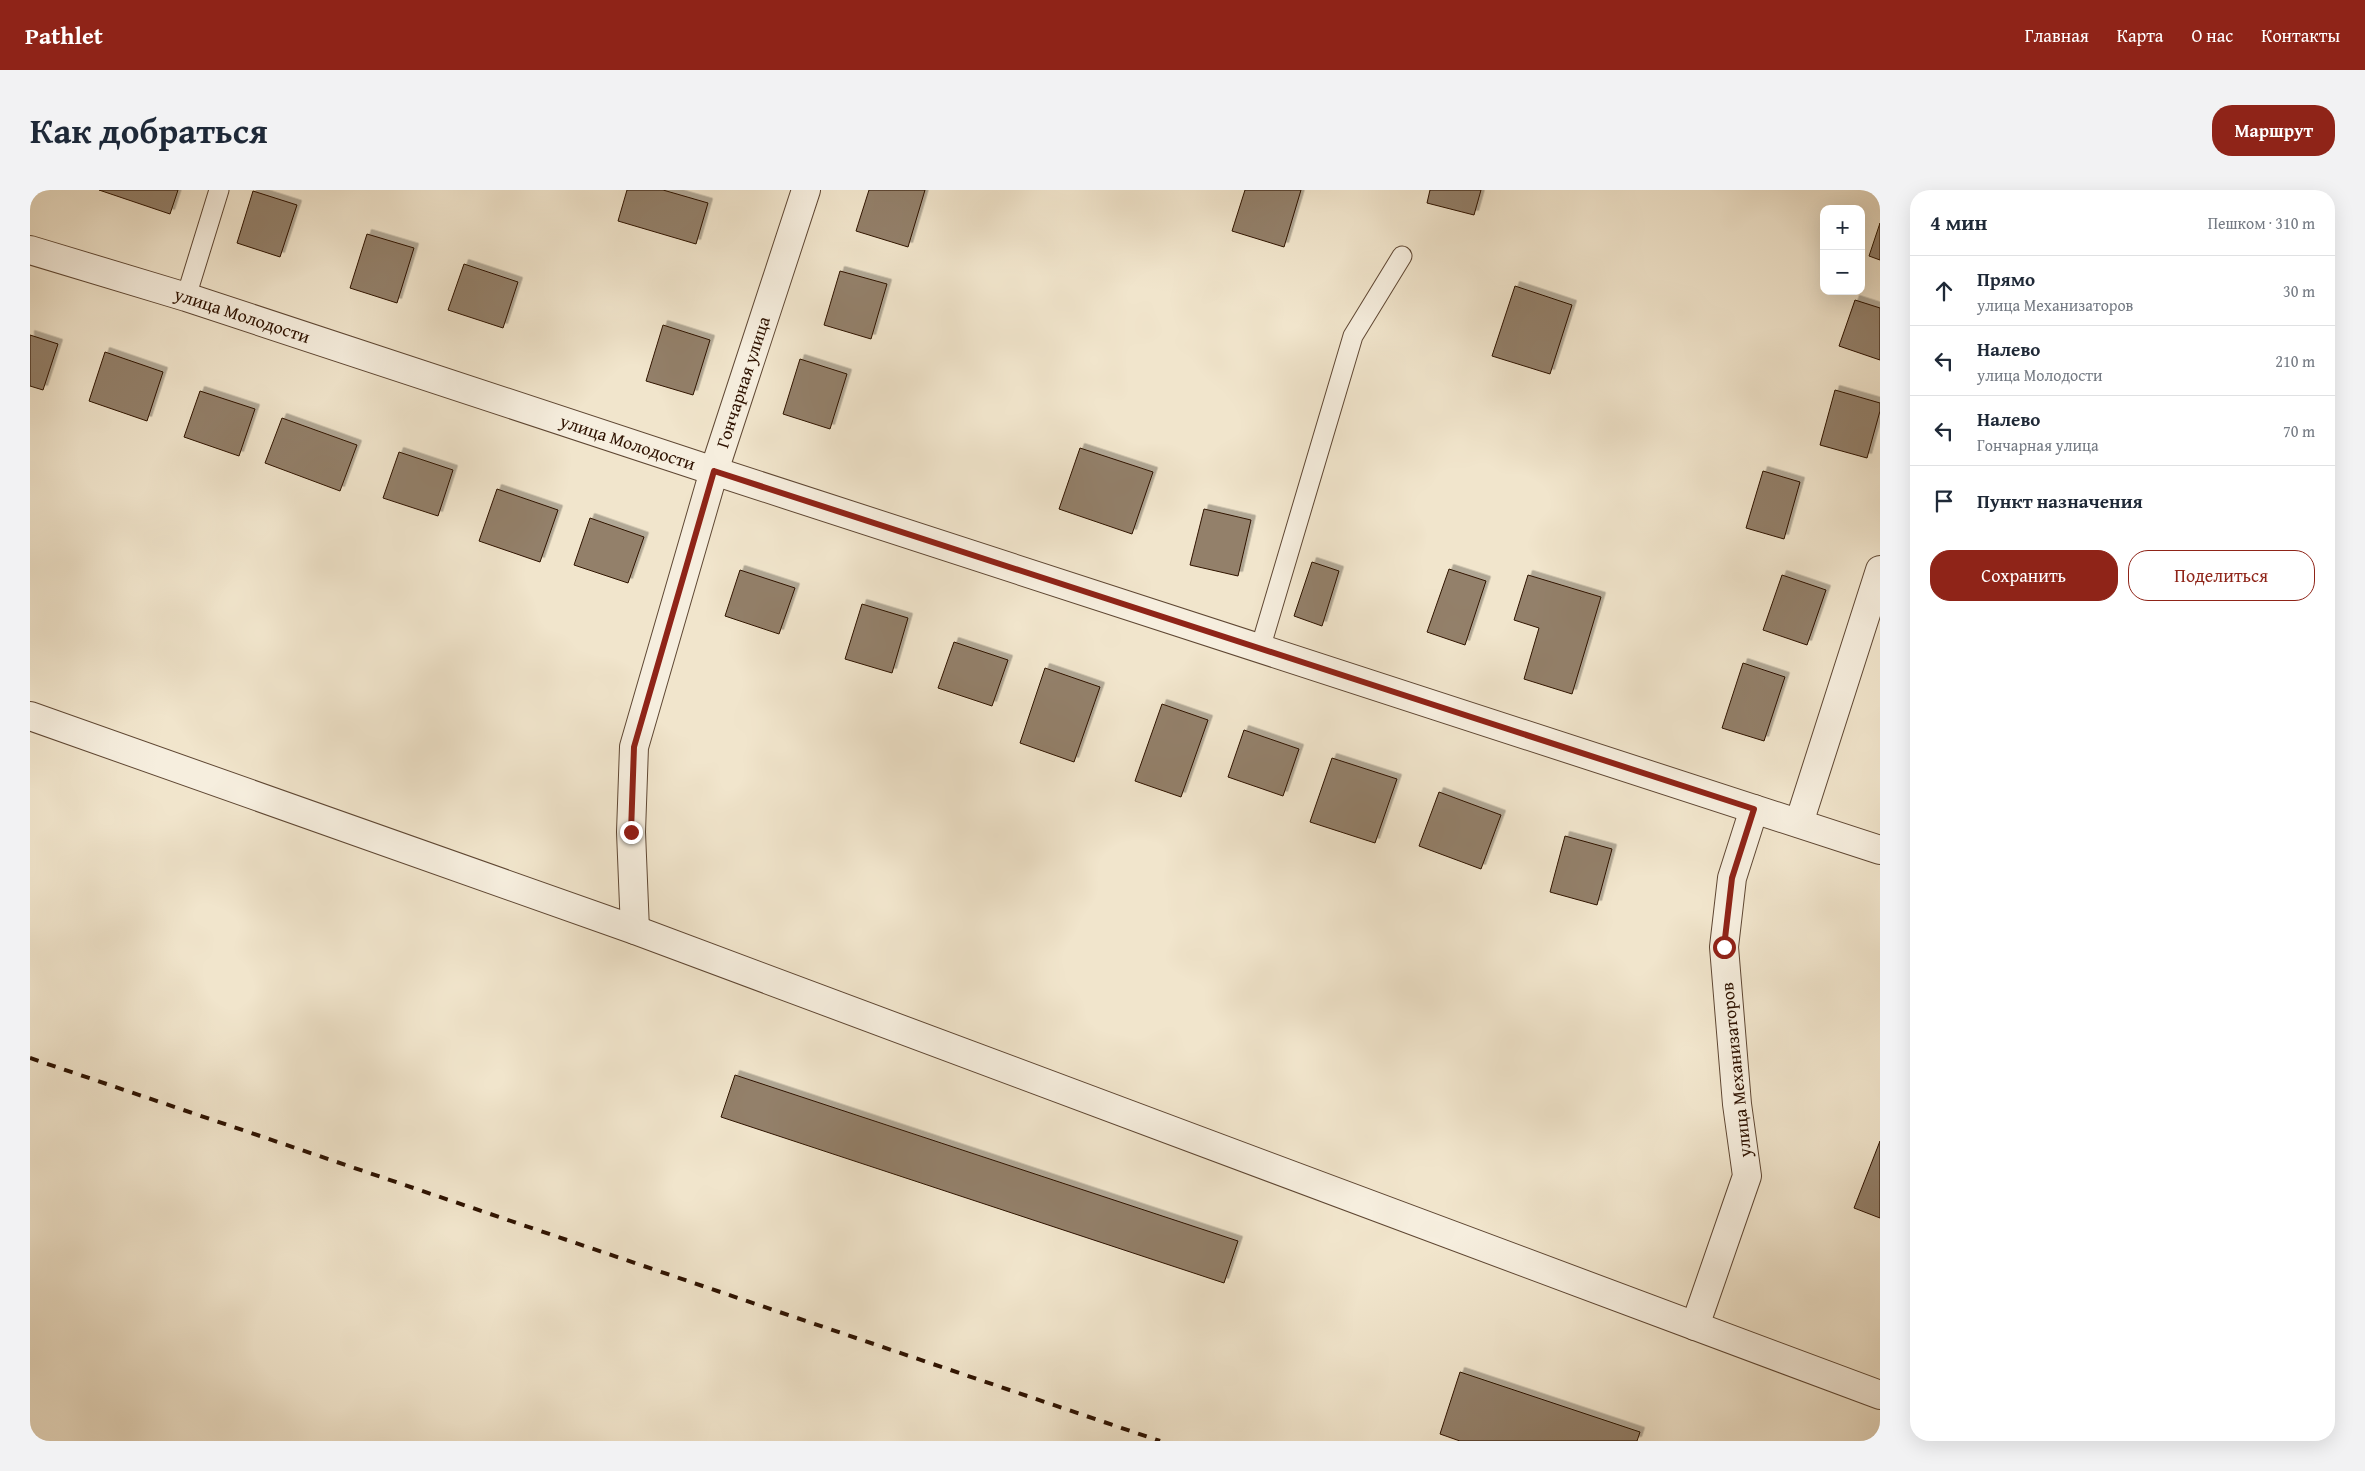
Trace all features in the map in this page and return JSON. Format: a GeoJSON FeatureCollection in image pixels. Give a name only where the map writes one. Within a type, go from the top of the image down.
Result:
{"type":"FeatureCollection","features":[{"type":"Feature","properties":{"kind":"street","name":"Гончарная улица"},"geometry":{"type":"LineString","coordinates":[[635,930],[631,832],[634,747],[714,471],[806,190]]}},
{"type":"Feature","properties":{"kind":"street","name":"улица Молодости"},"geometry":{"type":"LineString","coordinates":[[30,250],[186,296],[714,471],[1880,850]]}},
{"type":"Feature","properties":{"kind":"street"},"geometry":{"type":"LineString","coordinates":[[1800,823],[1880,570]]}},
{"type":"Feature","properties":{"kind":"street"},"geometry":{"type":"LineString","coordinates":[[30,716],[635,930],[1880,1395]]}},
{"type":"Feature","properties":{"kind":"street","name":"улица Механизаторов"},"geometry":{"type":"LineString","coordinates":[[1695,1326],[1747,1176],[1737,1104],[1724,947],[1732,878],[1754,809]]}},
{"type":"Feature","properties":{"kind":"lane"},"geometry":{"type":"LineString","coordinates":[[186,296],[219,190]]}},
{"type":"Feature","properties":{"kind":"lane"},"geometry":{"type":"LineString","coordinates":[[1260,649],[1353,336],[1402,256]]}},
{"type":"Feature","properties":{"kind":"building"},"geometry":{"type":"Polygon","coordinates":[[[99,190],[178,190],[170,214],[99,190]]]}},
{"type":"Feature","properties":{"kind":"building"},"geometry":{"type":"Polygon","coordinates":[[[627,190],[663,190],[708,203],[696,244],[618,221],[627,190]]]}},
{"type":"Feature","properties":{"kind":"building"},"geometry":{"type":"Polygon","coordinates":[[[869,190],[925,190],[908,247],[856,231],[869,190]]]}},
{"type":"Feature","properties":{"kind":"building"},"geometry":{"type":"Polygon","coordinates":[[[1245,190],[1301,190],[1284,247],[1232,231],[1245,190]]]}},
{"type":"Feature","properties":{"kind":"building"},"geometry":{"type":"Polygon","coordinates":[[[1430,190],[1481,190],[1474,215],[1427,203],[1430,190]]]}},
{"type":"Feature","properties":{"kind":"building"},"geometry":{"type":"Polygon","coordinates":[[[253,191],[297,205],[280,257],[237,243],[253,191]]]}},
{"type":"Feature","properties":{"kind":"building"},"geometry":{"type":"Polygon","coordinates":[[[1880,223],[1880,260],[1869,256],[1880,223]]]}},
{"type":"Feature","properties":{"kind":"building"},"geometry":{"type":"Polygon","coordinates":[[[367,234],[414,248],[397,303],[350,288],[367,234]]]}},
{"type":"Feature","properties":{"kind":"building"},"geometry":{"type":"Polygon","coordinates":[[[464,264],[518,282],[503,328],[448,310],[464,264]]]}},
{"type":"Feature","properties":{"kind":"building"},"geometry":{"type":"Polygon","coordinates":[[[840,271],[887,284],[871,339],[824,325],[840,271]]]}},
{"type":"Feature","properties":{"kind":"building"},"geometry":{"type":"Polygon","coordinates":[[[1515,286],[1572,305],[1550,374],[1492,356],[1515,286]]]}},
{"type":"Feature","properties":{"kind":"building"},"geometry":{"type":"Polygon","coordinates":[[[1855,300],[1880,308],[1880,360],[1839,346],[1855,300]]]}},
{"type":"Feature","properties":{"kind":"building"},"geometry":{"type":"Polygon","coordinates":[[[663,325],[710,340],[693,395],[646,381],[663,325]]]}},
{"type":"Feature","properties":{"kind":"building"},"geometry":{"type":"Polygon","coordinates":[[[30,335],[58,344],[43,390],[30,386],[30,335]]]}},
{"type":"Feature","properties":{"kind":"building"},"geometry":{"type":"Polygon","coordinates":[[[105,352],[163,372],[147,421],[89,401],[105,352]]]}},
{"type":"Feature","properties":{"kind":"building"},"geometry":{"type":"Polygon","coordinates":[[[800,359],[847,374],[830,429],[783,414],[800,359]]]}},
{"type":"Feature","properties":{"kind":"building"},"geometry":{"type":"Polygon","coordinates":[[[1835,390],[1880,403],[1880,411],[1867,458],[1820,445],[1835,390]]]}},
{"type":"Feature","properties":{"kind":"building"},"geometry":{"type":"Polygon","coordinates":[[[200,391],[255,409],[239,456],[184,437],[200,391]]]}},
{"type":"Feature","properties":{"kind":"building"},"geometry":{"type":"Polygon","coordinates":[[[282,418],[357,445],[340,491],[265,463],[282,418]]]}},
{"type":"Feature","properties":{"kind":"building"},"geometry":{"type":"Polygon","coordinates":[[[1080,448],[1153,472],[1132,534],[1059,509],[1080,448]]]}},
{"type":"Feature","properties":{"kind":"building"},"geometry":{"type":"Polygon","coordinates":[[[399,452],[453,470],[438,516],[383,498],[399,452]]]}},
{"type":"Feature","properties":{"kind":"building"},"geometry":{"type":"Polygon","coordinates":[[[1763,471],[1800,482],[1784,539],[1746,528],[1763,471]]]}},
{"type":"Feature","properties":{"kind":"building"},"geometry":{"type":"Polygon","coordinates":[[[497,489],[558,510],[540,562],[479,541],[497,489]]]}},
{"type":"Feature","properties":{"kind":"building"},"geometry":{"type":"Polygon","coordinates":[[[1204,509],[1251,520],[1238,576],[1190,565],[1204,509]]]}},
{"type":"Feature","properties":{"kind":"building"},"geometry":{"type":"Polygon","coordinates":[[[590,518],[644,537],[628,583],[574,565],[590,518]]]}},
{"type":"Feature","properties":{"kind":"building"},"geometry":{"type":"Polygon","coordinates":[[[1312,562],[1339,571],[1322,626],[1294,616],[1312,562]]]}},
{"type":"Feature","properties":{"kind":"building"},"geometry":{"type":"Polygon","coordinates":[[[1449,569],[1486,581],[1465,645],[1427,632],[1449,569]]]}},
{"type":"Feature","properties":{"kind":"building"},"geometry":{"type":"Polygon","coordinates":[[[740,570],[795,588],[779,634],[725,616],[740,570]]]}},
{"type":"Feature","properties":{"kind":"building"},"geometry":{"type":"Polygon","coordinates":[[[1528,575],[1601,597],[1572,694],[1524,679],[1539,628],[1514,620],[1528,575]]]}},
{"type":"Feature","properties":{"kind":"building"},"geometry":{"type":"Polygon","coordinates":[[[1782,575],[1826,590],[1807,645],[1763,630],[1782,575]]]}},
{"type":"Feature","properties":{"kind":"building"},"geometry":{"type":"Polygon","coordinates":[[[862,604],[908,618],[892,673],[845,659],[862,604]]]}},
{"type":"Feature","properties":{"kind":"building"},"geometry":{"type":"Polygon","coordinates":[[[954,642],[1008,660],[992,706],[938,688],[954,642]]]}},
{"type":"Feature","properties":{"kind":"building"},"geometry":{"type":"Polygon","coordinates":[[[1743,663],[1785,677],[1764,741],[1722,728],[1743,663]]]}},
{"type":"Feature","properties":{"kind":"building"},"geometry":{"type":"Polygon","coordinates":[[[1045,668],[1100,687],[1074,762],[1020,743],[1045,668]]]}},
{"type":"Feature","properties":{"kind":"building"},"geometry":{"type":"Polygon","coordinates":[[[1162,704],[1208,720],[1181,797],[1135,781],[1162,704]]]}},
{"type":"Feature","properties":{"kind":"building"},"geometry":{"type":"Polygon","coordinates":[[[1244,730],[1299,749],[1283,796],[1228,777],[1244,730]]]}},
{"type":"Feature","properties":{"kind":"building"},"geometry":{"type":"Polygon","coordinates":[[[1332,758],[1397,779],[1375,843],[1310,822],[1332,758]]]}},
{"type":"Feature","properties":{"kind":"building"},"geometry":{"type":"Polygon","coordinates":[[[1439,792],[1501,815],[1481,869],[1419,846],[1439,792]]]}},
{"type":"Feature","properties":{"kind":"building"},"geometry":{"type":"Polygon","coordinates":[[[1565,836],[1612,849],[1597,905],[1550,892],[1565,836]]]}},
{"type":"Feature","properties":{"kind":"building"},"geometry":{"type":"Polygon","coordinates":[[[735,1075],[1238,1241],[1224,1283],[721,1117],[735,1075]]]}},
{"type":"Feature","properties":{"kind":"building"},"geometry":{"type":"Polygon","coordinates":[[[1880,1141],[1880,1218],[1854,1208],[1880,1141]]]}},
{"type":"Feature","properties":{"kind":"building"},"geometry":{"type":"Polygon","coordinates":[[[1460,1372],[1640,1432],[1637,1441],[1460,1441],[1440,1434],[1460,1372]]]}},
{"type":"Feature","properties":{"kind":"railway"},"geometry":{"type":"LineString","coordinates":[[30,1058],[1160,1441]]}},
{"type":"Feature","properties":{"kind":"route"},"geometry":{"type":"LineString","coordinates":[[631,832],[634,747],[714,471],[1754,809],[1732,878],[1724,947]]}}]}
